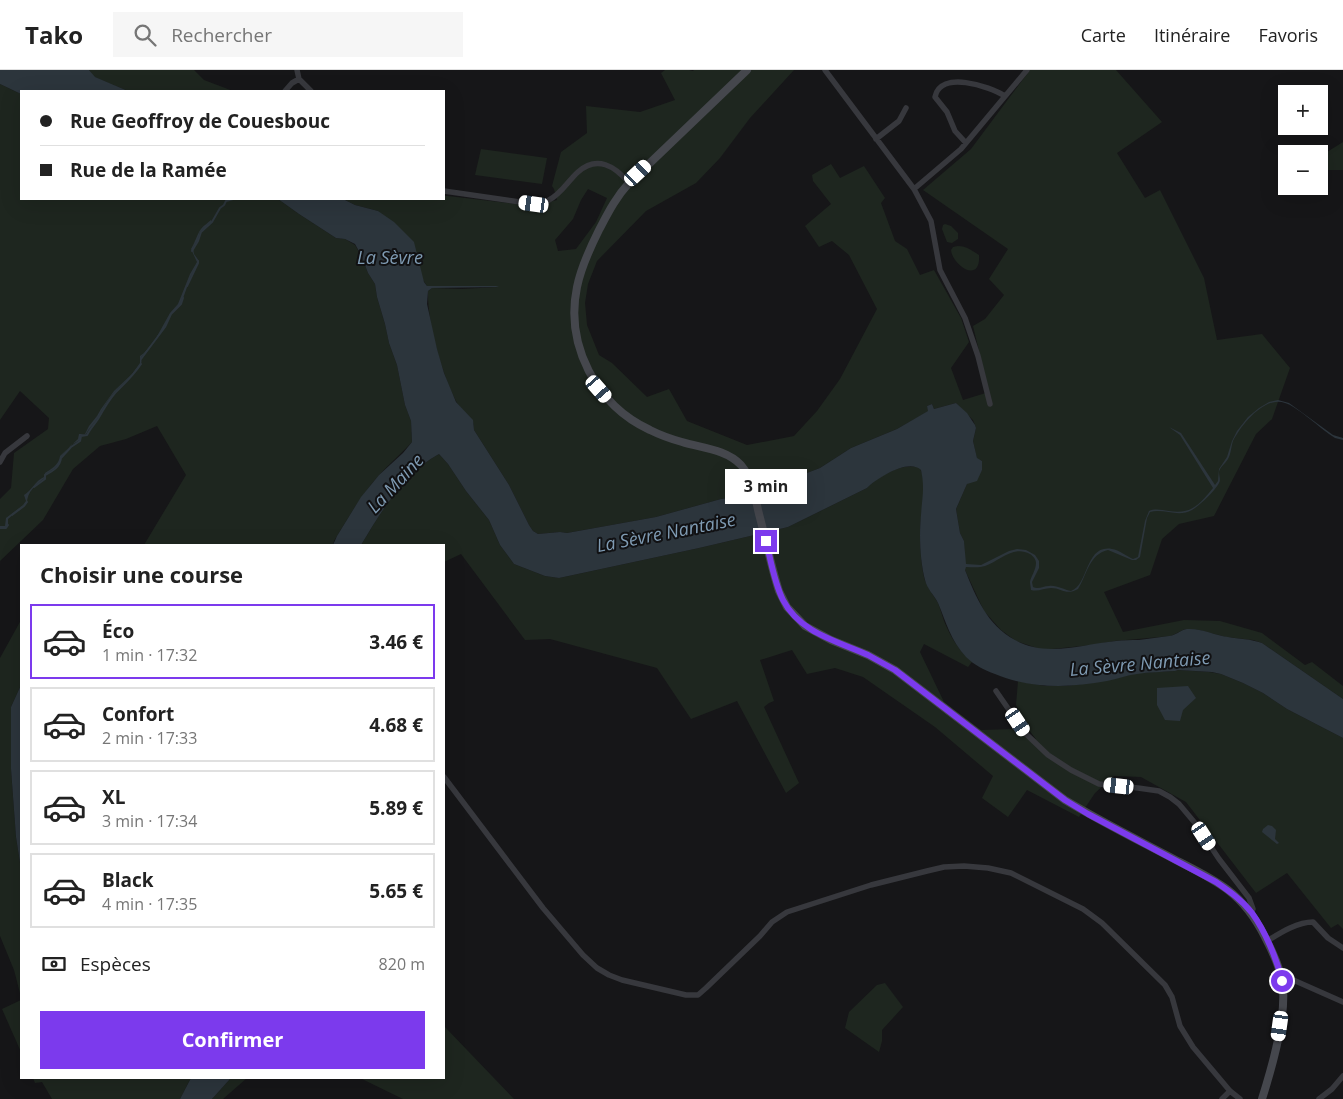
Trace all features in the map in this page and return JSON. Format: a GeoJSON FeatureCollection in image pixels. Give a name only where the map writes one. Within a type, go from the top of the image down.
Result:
{"type":"FeatureCollection","features":[{"type":"Feature","properties":{"kind":"main road"},"geometry":{"type":"LineString","coordinates":[[747,70],[618,195],[584,261],[579,278],[575,299],[575,324],[583,360],[599,389],[615,407],[636,423],[662,436],[729,456],[742,466],[752,484],[779,591],[787,607],[805,626],[831,640],[868,655],[895,670],[1065,800],[1216,882],[1240,900],[1251,912],[1267,941],[1281,977],[1283,988],[1278,1041],[1262,1099]]}},
{"type":"Feature","properties":{"kind":"street"},"geometry":{"type":"LineString","coordinates":[[297,70],[299,79],[310,90]]}},
{"type":"Feature","properties":{"kind":"street"},"geometry":{"type":"LineString","coordinates":[[825,70],[914,189],[931,221],[940,270],[965,318],[978,356],[990,404]]}},
{"type":"Feature","properties":{"kind":"street"},"geometry":{"type":"LineString","coordinates":[[914,189],[961,149],[1027,70]]}},
{"type":"Feature","properties":{"kind":"street"},"geometry":{"type":"LineString","coordinates":[[286,90],[299,79]]}},
{"type":"Feature","properties":{"kind":"street"},"geometry":{"type":"LineString","coordinates":[[966,143],[955,130],[947,112],[935,96],[941,85],[951,79],[971,81],[993,89],[1005,96]]}},
{"type":"Feature","properties":{"kind":"street"},"geometry":{"type":"LineString","coordinates":[[876,139],[899,121],[906,108]]}},
{"type":"Feature","properties":{"kind":"street"},"geometry":{"type":"LineString","coordinates":[[445,191],[534,204],[547,202],[560,192],[579,172],[592,164],[598,163],[610,166],[629,183]]}},
{"type":"Feature","properties":{"kind":"street"},"geometry":{"type":"LineString","coordinates":[[0,462],[5,453],[26,436]]}},
{"type":"Feature","properties":{"kind":"street"},"geometry":{"type":"LineString","coordinates":[[996,691],[1025,733],[1048,755],[1071,770],[1099,784],[1159,791],[1179,804],[1249,898],[1254,909],[1251,912]]}},
{"type":"Feature","properties":{"kind":"street"},"geometry":{"type":"LineString","coordinates":[[445,778],[543,908],[583,956],[597,968],[622,980],[686,995],[698,994],[706,988],[772,922],[787,912],[871,885],[944,867],[988,868],[1010,873],[1083,909],[1102,923],[1166,985],[1172,996],[1180,1026],[1193,1047],[1230,1091],[1240,1099]]}},
{"type":"Feature","properties":{"kind":"street"},"geometry":{"type":"LineString","coordinates":[[1267,941],[1290,928],[1313,922],[1328,938],[1343,948]]}},
{"type":"Feature","properties":{"kind":"street"},"geometry":{"type":"LineString","coordinates":[[1281,977],[1291,979],[1343,1002]]}},
{"type":"Feature","properties":{"kind":"street"},"geometry":{"type":"LineString","coordinates":[[1319,1099],[1332,1089],[1343,1076]]}},
{"type":"Feature","properties":{"kind":"street"},"geometry":{"type":"LineString","coordinates":[[1222,1099],[1230,1091]]}},
{"type":"Feature","properties":{"kind":"shaded area"},"geometry":{"type":"Polygon","coordinates":[[[89,70],[194,70],[204,80],[230,90],[126,90],[94,77],[89,70]]]}},
{"type":"Feature","properties":{"kind":"shaded area"},"geometry":{"type":"Polygon","coordinates":[[[665,70],[794,70],[750,118],[720,158],[696,183],[646,211],[597,261],[588,284],[585,303],[587,325],[599,355],[612,363],[647,397],[669,389],[687,421],[747,445],[794,436],[817,411],[840,379],[877,309],[849,255],[832,241],[819,247],[805,226],[831,204],[813,181],[812,175],[831,164],[840,178],[864,166],[885,198],[881,203],[895,241],[907,249],[920,275],[934,270],[961,318],[969,342],[951,368],[963,400],[989,392],[973,326],[985,319],[1004,295],[989,279],[1008,249],[923,190],[971,149],[1030,70],[1116,70],[1162,122],[1117,153],[1145,198],[1160,190],[1204,278],[1217,340],[1262,334],[1290,368],[1272,419],[1256,434],[1214,516],[1179,524],[1162,539],[1150,575],[1104,592],[1123,632],[1184,620],[1220,621],[1262,633],[1305,665],[1312,662],[1343,686],[1343,699],[1262,643],[1253,640],[1185,629],[1171,636],[1040,649],[1016,641],[1001,630],[984,611],[965,570],[964,541],[960,533],[956,509],[967,484],[982,470],[982,461],[977,459],[973,441],[976,428],[973,420],[956,403],[934,409],[932,404],[927,406],[929,411],[897,429],[851,448],[820,468],[757,492],[721,499],[656,517],[567,533],[538,534],[533,531],[509,485],[474,430],[472,419],[456,401],[441,363],[428,304],[428,291],[432,288],[497,287],[427,286],[378,211],[355,205],[345,200],[445,200],[445,196],[448,196],[534,206],[557,200],[552,186],[561,152],[587,133],[586,106],[640,112],[675,100],[661,73],[665,70]],[[588,189],[573,219],[555,240],[558,251],[576,249],[596,222],[607,198],[588,189]]]}},
{"type":"Feature","properties":{"kind":"shaded area"},"geometry":{"type":"Polygon","coordinates":[[[0,84],[20,94],[20,200],[279,200],[336,238],[345,239],[355,245],[375,284],[389,343],[397,365],[405,405],[411,421],[412,442],[373,482],[344,524],[333,544],[145,544],[186,475],[157,426],[126,439],[100,446],[73,469],[43,520],[0,561],[0,499],[11,488],[14,453],[48,429],[49,418],[20,391],[0,420],[0,84]]]}},
{"type":"Feature","properties":{"kind":"shaded area"},"geometry":{"type":"Polygon","coordinates":[[[1343,142],[1343,170],[1328,170],[1328,151],[1343,142]]]}},
{"type":"Feature","properties":{"kind":"shaded area"},"geometry":{"type":"Polygon","coordinates":[[[481,149],[547,158],[542,184],[475,175],[481,149]]]}},
{"type":"Feature","properties":{"kind":"shaded area"},"geometry":{"type":"Polygon","coordinates":[[[945,224],[951,226],[958,233],[958,239],[952,243],[947,242],[942,229],[945,224]]]}},
{"type":"Feature","properties":{"kind":"shaded area"},"geometry":{"type":"Polygon","coordinates":[[[958,246],[972,250],[979,255],[976,269],[971,271],[966,269],[956,261],[951,250],[953,247],[958,246]]]}},
{"type":"Feature","properties":{"kind":"shaded area"},"geometry":{"type":"Polygon","coordinates":[[[439,454],[448,464],[489,520],[500,545],[514,564],[545,576],[559,578],[788,527],[867,488],[891,471],[906,467],[920,468],[924,483],[920,529],[924,578],[938,603],[952,638],[972,662],[968,667],[924,644],[920,652],[944,702],[981,730],[1017,729],[1036,739],[1025,725],[1016,705],[1018,681],[1045,686],[1067,686],[1138,673],[1178,670],[1209,672],[1221,674],[1243,683],[1263,693],[1287,709],[1343,738],[1343,929],[1338,924],[1331,928],[1287,873],[1256,893],[1186,802],[1141,777],[1114,776],[1095,793],[1079,817],[1027,790],[1008,817],[982,798],[993,776],[935,727],[863,677],[835,668],[807,674],[792,650],[760,660],[774,701],[764,707],[799,783],[786,793],[737,701],[691,719],[657,668],[550,639],[525,640],[461,554],[445,562],[445,544],[362,544],[394,494],[426,462],[439,454]]]}},
{"type":"Feature","properties":{"kind":"shaded area"},"geometry":{"type":"Polygon","coordinates":[[[20,622],[20,687],[11,707],[11,769],[16,837],[20,863],[20,993],[14,970],[0,936],[0,658],[20,622]]]}},
{"type":"Feature","properties":{"kind":"shaded area"},"geometry":{"type":"Polygon","coordinates":[[[885,983],[903,1007],[882,1030],[879,1052],[845,1028],[849,1012],[877,985],[885,983]]]}},
{"type":"Feature","properties":{"kind":"shaded area"},"geometry":{"type":"Polygon","coordinates":[[[20,1000],[20,1050],[2,1009],[20,1000]]]}},
{"type":"Feature","properties":{"kind":"shaded area"},"geometry":{"type":"Polygon","coordinates":[[[445,1027],[514,1099],[403,1099],[362,1079],[445,1079],[445,1027]]]}},
{"type":"Feature","properties":{"kind":"shaded area"},"geometry":{"type":"Polygon","coordinates":[[[33,1079],[190,1079],[180,1099],[52,1099],[42,1082],[35,1083],[33,1079]]]}},
{"type":"Feature","properties":{"kind":"shaded area"},"geometry":{"type":"Polygon","coordinates":[[[230,1079],[246,1079],[223,1099],[212,1099],[230,1079]]]}},
{"type":"Feature","properties":{"kind":"water"},"geometry":{"type":"Polygon","coordinates":[[[0,70],[89,70],[95,77],[126,90],[20,90],[20,94],[0,84],[0,70]]]}},
{"type":"Feature","properties":{"kind":"water"},"geometry":{"type":"Polygon","coordinates":[[[279,200],[345,200],[355,205],[378,211],[394,222],[414,242],[424,282],[427,286],[499,287],[432,288],[428,291],[427,304],[444,373],[456,402],[473,420],[474,430],[509,485],[529,525],[538,534],[567,533],[656,517],[721,499],[757,492],[820,468],[851,448],[897,429],[928,411],[927,406],[932,404],[934,409],[956,403],[967,413],[975,425],[973,441],[977,458],[982,461],[982,470],[977,481],[967,484],[956,509],[960,533],[964,541],[966,564],[981,565],[1009,551],[1017,549],[1026,550],[1035,555],[1039,561],[1039,568],[1032,582],[1033,587],[1052,586],[1071,591],[1081,581],[1092,559],[1103,549],[1115,550],[1133,559],[1138,557],[1145,521],[1149,511],[1156,509],[1177,512],[1189,510],[1204,499],[1213,488],[1180,435],[1169,427],[1181,433],[1215,485],[1218,481],[1219,469],[1227,457],[1232,441],[1248,417],[1259,408],[1269,402],[1278,400],[1289,403],[1333,435],[1343,438],[1343,440],[1335,438],[1290,405],[1277,402],[1262,407],[1254,413],[1237,434],[1229,457],[1219,472],[1219,483],[1203,502],[1192,510],[1182,513],[1150,512],[1147,518],[1140,557],[1136,560],[1132,560],[1108,550],[1102,552],[1089,566],[1078,589],[1070,592],[1055,588],[1031,590],[1030,582],[1036,562],[1031,555],[1024,552],[1018,551],[991,564],[966,567],[965,570],[978,600],[997,627],[1015,640],[1039,648],[1065,648],[1171,636],[1187,629],[1262,643],[1343,699],[1343,738],[1287,709],[1263,693],[1243,683],[1212,672],[1178,670],[1146,673],[1079,685],[1050,686],[1009,679],[976,665],[966,657],[956,644],[938,603],[926,583],[922,565],[920,539],[923,482],[921,470],[916,467],[909,466],[893,471],[878,479],[867,488],[788,527],[559,578],[545,576],[514,564],[500,545],[489,520],[439,454],[426,462],[404,482],[385,507],[362,544],[333,544],[361,497],[379,475],[412,442],[411,421],[405,405],[397,365],[389,343],[375,284],[368,273],[361,255],[355,244],[345,239],[336,238],[279,200]]]}},
{"type":"Feature","properties":{"kind":"water"},"geometry":{"type":"Polygon","coordinates":[[[211,220],[212,222],[200,232],[193,248],[194,254],[199,261],[191,276],[181,304],[172,313],[164,328],[146,353],[142,356],[141,364],[133,375],[110,398],[86,434],[81,435],[80,440],[73,444],[78,439],[79,434],[85,434],[114,391],[132,374],[140,363],[140,356],[155,340],[170,313],[178,304],[197,262],[191,249],[203,226],[211,220]]]}},
{"type":"Feature","properties":{"kind":"water"},"geometry":{"type":"Polygon","coordinates":[[[69,448],[61,457],[58,465],[45,475],[45,478],[33,489],[27,499],[27,503],[8,519],[8,526],[0,528],[0,526],[5,526],[6,518],[26,501],[24,495],[44,477],[45,473],[56,464],[60,456],[69,448]]]}},
{"type":"Feature","properties":{"kind":"water"},"geometry":{"type":"Polygon","coordinates":[[[1188,686],[1196,698],[1183,710],[1180,721],[1165,720],[1157,705],[1157,688],[1188,686]]]}},
{"type":"Feature","properties":{"kind":"water"},"geometry":{"type":"Polygon","coordinates":[[[20,687],[20,863],[16,837],[11,769],[11,707],[20,687]]]}},
{"type":"Feature","properties":{"kind":"water"},"geometry":{"type":"Polygon","coordinates":[[[1268,825],[1276,830],[1275,839],[1279,843],[1277,844],[1262,832],[1268,825]]]}},
{"type":"Feature","properties":{"kind":"water"},"geometry":{"type":"Polygon","coordinates":[[[190,1079],[230,1079],[212,1099],[180,1099],[190,1079]]]}},
{"type":"Feature","properties":{"kind":"waterway"},"geometry":{"type":"LineString","coordinates":[[192,251],[201,232],[212,222],[226,201],[230,200]]}},
{"type":"Feature","properties":{"kind":"waterway"},"geometry":{"type":"LineString","coordinates":[[187,286],[198,261]]}},
{"type":"Feature","properties":{"kind":"waterway"},"geometry":{"type":"LineString","coordinates":[[141,359],[165,327],[171,314],[181,304],[183,298]]}},
{"type":"Feature","properties":{"kind":"waterway"},"geometry":{"type":"LineString","coordinates":[[34,487],[45,479],[45,475],[58,466],[61,458],[71,447],[80,441],[81,436],[87,435],[112,396],[141,364]]}},
{"type":"Feature","properties":{"kind":"waterway"},"geometry":{"type":"LineString","coordinates":[[12,515],[27,502]]}},
{"type":"Feature","properties":{"kind":"waterway"},"geometry":{"type":"LineString","coordinates":[[0,528],[6,528],[8,525]]}},
{"type":"Feature","properties":{"kind":"route"},"geometry":{"type":"LineString","coordinates":[[766,541],[779,591],[787,607],[799,621],[815,632],[868,655],[895,670],[1065,800],[1229,890],[1251,912],[1259,925],[1274,957],[1282,981]]}},
{"type":"Feature","properties":{"kind":"water label","name":"La Sèvre"},"geometry":{"type":"Point","coordinates":[390,257]}},
{"type":"Feature","properties":{"kind":"water label","name":"La Maine"},"geometry":{"type":"Point","coordinates":[395,483]}},
{"type":"Feature","properties":{"kind":"water label","name":"La Sèvre Nantaise"},"geometry":{"type":"Point","coordinates":[666,532]}},
{"type":"Feature","properties":{"kind":"water label","name":"La Sèvre Nantaise"},"geometry":{"type":"Point","coordinates":[1140,663]}}]}
